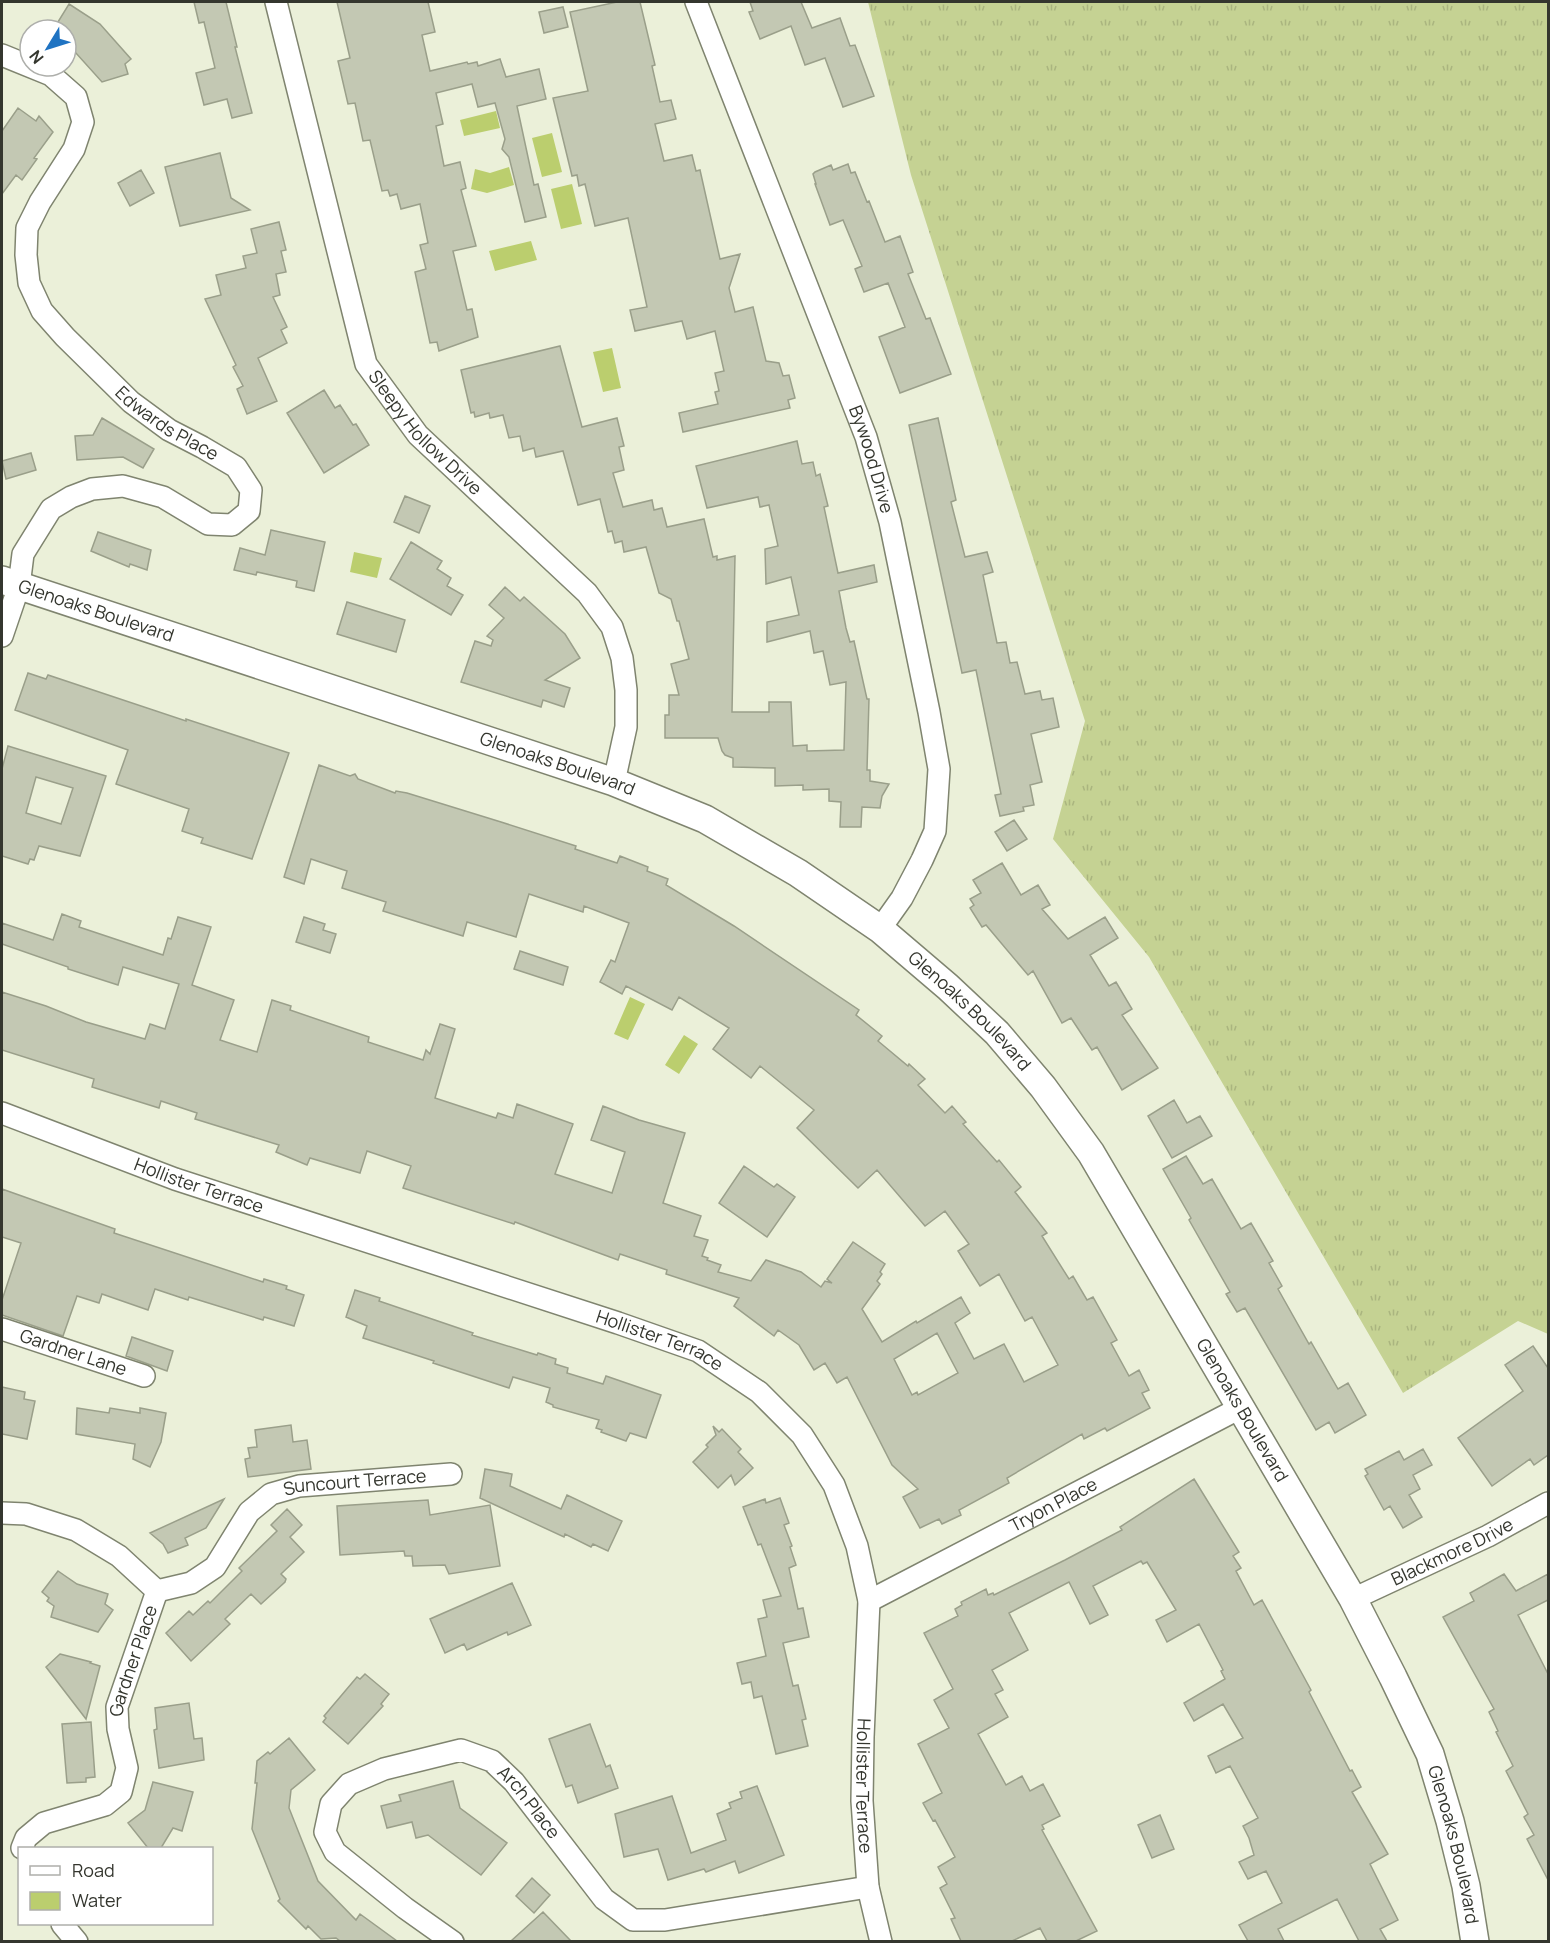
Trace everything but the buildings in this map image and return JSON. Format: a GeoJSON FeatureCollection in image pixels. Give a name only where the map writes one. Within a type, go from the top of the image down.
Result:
{"type":"FeatureCollection","features":[{"type":"Feature","properties":{"kind":"street","name":"Sleepy Hollow Drive"},"geometry":{"type":"LineString","coordinates":[[276,2],[366,364],[418,435],[587,593],[612,627],[622,658],[626,690],[626,727],[614,782]]}},
{"type":"Feature","properties":{"kind":"street","name":"Bywood Drive"},"geometry":{"type":"LineString","coordinates":[[696,2],[867,437],[890,522],[929,712],[939,769],[935,831],[902,898],[880,929]]}},
{"type":"Feature","properties":{"kind":"street","name":"Edwards Place"},"geometry":{"type":"LineString","coordinates":[[2,636],[10,583],[22,554],[51,509],[71,497],[92,489],[123,486],[163,497],[208,524],[232,525],[249,512],[251,490],[236,467],[169,430],[131,402],[64,338],[42,310],[29,283],[26,255],[27,228],[40,202],[74,149],[83,122],[76,97],[51,75],[3,62]]}},
{"type":"Feature","properties":{"kind":"street","name":"Glenoaks Boulevard"},"geometry":{"type":"LineString","coordinates":[[10,583],[614,782],[705,819],[798,873],[880,929],[948,987],[997,1033],[1043,1087],[1091,1153],[1353,1599],[1394,1677],[1430,1754],[1466,1886],[1475,1941]]}},
{"type":"Feature","properties":{"kind":"street","name":"Hollister Terrace"},"geometry":{"type":"LineString","coordinates":[[2,1113],[175,1179],[698,1351],[759,1392],[802,1435],[834,1485],[857,1546],[869,1601],[862,1790],[868,1887],[881,1941]]}},
{"type":"Feature","properties":{"kind":"street","name":"Gardner Lane"},"geometry":{"type":"LineString","coordinates":[[2,1329],[144,1376]]}},
{"type":"Feature","properties":{"kind":"street","name":"Tryon Place"},"geometry":{"type":"LineString","coordinates":[[869,1601],[1240,1408]]}},
{"type":"Feature","properties":{"kind":"street","name":"Suncourt Terrace"},"geometry":{"type":"LineString","coordinates":[[157,1591],[190,1583],[215,1567],[249,1512],[271,1494],[299,1486],[450,1474]]}},
{"type":"Feature","properties":{"kind":"street","name":"Blackmore Drive"},"geometry":{"type":"LineString","coordinates":[[1353,1599],[1488,1536],[1548,1503]]}},
{"type":"Feature","properties":{"kind":"street","name":"Gardner Place"},"geometry":{"type":"LineString","coordinates":[[2,1513],[26,1514],[76,1530],[119,1556],[157,1591],[117,1707],[118,1729],[128,1768],[121,1792],[105,1805],[44,1823],[26,1838],[22,1847]]}},
{"type":"Feature","properties":{"kind":"street","name":"Arch Place"},"geometry":{"type":"LineString","coordinates":[[453,1941],[405,1908],[335,1852],[325,1832],[331,1804],[349,1784],[384,1769],[461,1750],[492,1761],[514,1782],[604,1899],[633,1920],[665,1920],[868,1887]]}},
{"type":"Feature","properties":{"kind":"street"},"geometry":{"type":"LineString","coordinates":[[64,1925],[77,1941]]}},
{"type":"Feature","properties":{"kind":"green space"},"geometry":{"type":"Polygon","coordinates":[[[868,2],[1548,2],[1548,1334],[1518,1321],[1403,1393],[1149,957],[1053,839],[1085,721],[911,175],[868,2]]]}},
{"type":"Feature","properties":{"kind":"water"},"geometry":{"type":"Polygon","coordinates":[[[496,111],[500,128],[464,136],[460,120],[496,111]]]}},
{"type":"Feature","properties":{"kind":"water"},"geometry":{"type":"Polygon","coordinates":[[[552,133],[562,172],[542,177],[532,138],[552,133]]]}},
{"type":"Feature","properties":{"kind":"water"},"geometry":{"type":"Polygon","coordinates":[[[509,167],[514,185],[487,193],[471,189],[475,169],[490,173],[509,167]]]}},
{"type":"Feature","properties":{"kind":"water"},"geometry":{"type":"Polygon","coordinates":[[[572,184],[582,224],[561,229],[551,189],[572,184]]]}},
{"type":"Feature","properties":{"kind":"water"},"geometry":{"type":"Polygon","coordinates":[[[531,241],[537,260],[495,271],[489,251],[531,241]]]}},
{"type":"Feature","properties":{"kind":"water"},"geometry":{"type":"Polygon","coordinates":[[[612,348],[621,388],[603,392],[593,352],[612,348]]]}},
{"type":"Feature","properties":{"kind":"water"},"geometry":{"type":"Polygon","coordinates":[[[354,552],[382,558],[377,578],[350,572],[354,552]]]}},
{"type":"Feature","properties":{"kind":"water"},"geometry":{"type":"Polygon","coordinates":[[[630,997],[645,1004],[628,1040],[614,1034],[630,997]]]}},
{"type":"Feature","properties":{"kind":"water"},"geometry":{"type":"Polygon","coordinates":[[[684,1035],[698,1044],[679,1074],[665,1065],[684,1035]]]}}]}
